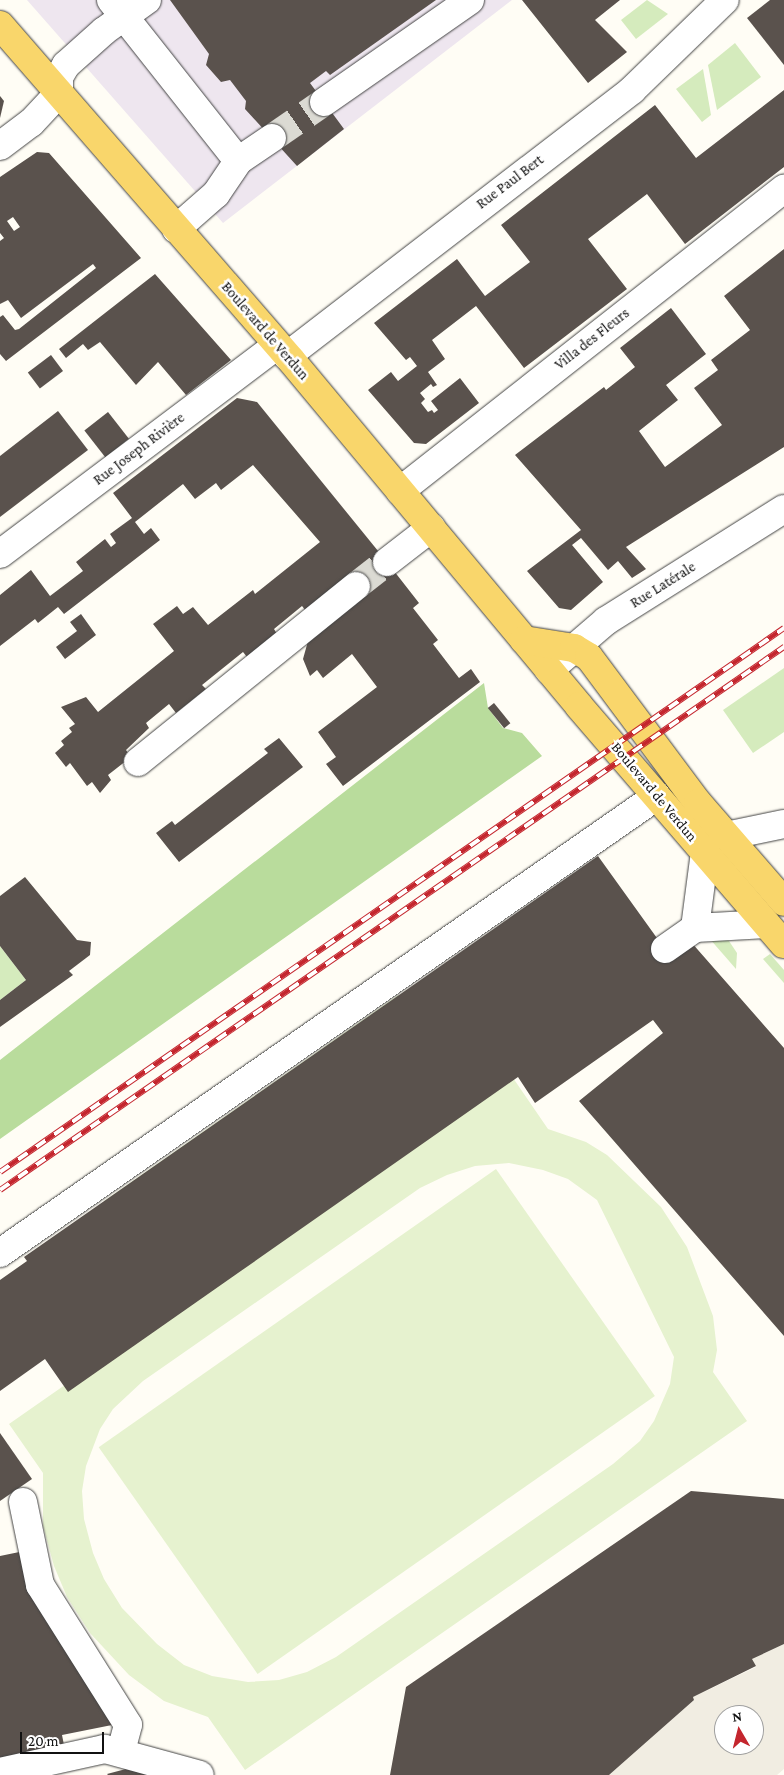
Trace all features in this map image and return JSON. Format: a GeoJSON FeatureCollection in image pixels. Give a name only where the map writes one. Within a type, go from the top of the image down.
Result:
{"type":"FeatureCollection","features":[{"type":"Feature","properties":{"kind":"main road","name":"Boulevard de Verdun"},"geometry":{"type":"LineString","coordinates":[[0,25],[282,350],[549,670],[784,944]]}},
{"type":"Feature","properties":{"kind":"main road","name":"Boulevard de Verdun"},"geometry":{"type":"LineString","coordinates":[[524,640],[574,648],[589,657],[667,764],[726,836],[784,902]]}},
{"type":"Feature","properties":{"kind":"street"},"geometry":{"type":"LineString","coordinates":[[0,146],[31,123],[59,94],[59,77],[66,65],[117,9],[147,0]]}},
{"type":"Feature","properties":{"kind":"street"},"geometry":{"type":"LineString","coordinates":[[324,102],[470,0]]}},
{"type":"Feature","properties":{"kind":"street","name":"Rue Paul Bert"},"geometry":{"type":"LineString","coordinates":[[282,350],[632,90],[725,0]]}},
{"type":"Feature","properties":{"kind":"street"},"geometry":{"type":"LineString","coordinates":[[117,9],[238,162]]}},
{"type":"Feature","properties":{"kind":"street"},"geometry":{"type":"LineString","coordinates":[[176,229],[216,194],[238,162],[272,138]]}},
{"type":"Feature","properties":{"kind":"street","name":"Villa des Fleurs"},"geometry":{"type":"LineString","coordinates":[[400,491],[784,189]]}},
{"type":"Feature","properties":{"kind":"street","name":"Rue Joseph Rivière"},"geometry":{"type":"LineString","coordinates":[[0,554],[282,350]]}},
{"type":"Feature","properties":{"kind":"street","name":"Rue Latérale"},"geometry":{"type":"LineString","coordinates":[[549,670],[622,611],[784,509]]}},
{"type":"Feature","properties":{"kind":"street"},"geometry":{"type":"LineString","coordinates":[[387,562],[431,528]]}},
{"type":"Feature","properties":{"kind":"street"},"geometry":{"type":"LineString","coordinates":[[138,762],[356,586]]}},
{"type":"Feature","properties":{"kind":"street"},"geometry":{"type":"LineString","coordinates":[[0,1253],[657,796]]}},
{"type":"Feature","properties":{"kind":"street"},"geometry":{"type":"LineString","coordinates":[[726,836],[784,824]]}},
{"type":"Feature","properties":{"kind":"street"},"geometry":{"type":"LineString","coordinates":[[695,928],[705,852]]}},
{"type":"Feature","properties":{"kind":"street"},"geometry":{"type":"LineString","coordinates":[[665,949],[695,928],[766,924]]}},
{"type":"Feature","properties":{"kind":"street"},"geometry":{"type":"LineString","coordinates":[[24,1502],[40,1585],[128,1725],[121,1752]]}},
{"type":"Feature","properties":{"kind":"street"},"geometry":{"type":"LineString","coordinates":[[0,1772],[98,1750],[121,1752],[200,1775]]}},
{"type":"Feature","properties":{"kind":"shaded area"},"geometry":{"type":"Polygon","coordinates":[[[27,0],[512,0],[223,223],[27,0]]]}},
{"type":"Feature","properties":{"kind":"shaded area"},"geometry":{"type":"Polygon","coordinates":[[[784,1644],[784,1769],[777,1775],[609,1775],[694,1700],[693,1697],[756,1667],[752,1659],[784,1644]]]}},
{"type":"Feature","properties":{"kind":"green space"},"geometry":{"type":"Polygon","coordinates":[[[647,0],[668,14],[636,39],[621,20],[647,0]]]}},
{"type":"Feature","properties":{"kind":"green space"},"geometry":{"type":"Polygon","coordinates":[[[735,43],[761,77],[717,110],[708,65],[735,43]]]}},
{"type":"Feature","properties":{"kind":"green space"},"geometry":{"type":"Polygon","coordinates":[[[703,69],[711,115],[702,122],[676,89],[703,69]]]}},
{"type":"Feature","properties":{"kind":"green space"},"geometry":{"type":"Polygon","coordinates":[[[784,668],[784,732],[753,753],[723,710],[784,668]]]}},
{"type":"Feature","properties":{"kind":"green space"},"geometry":{"type":"Polygon","coordinates":[[[484,683],[488,708],[503,728],[522,733],[542,756],[0,1139],[0,1060],[484,683]]]}},
{"type":"Feature","properties":{"kind":"green space"},"geometry":{"type":"Polygon","coordinates":[[[709,938],[727,938],[737,953],[736,969],[709,938]]]}},
{"type":"Feature","properties":{"kind":"green space"},"geometry":{"type":"Polygon","coordinates":[[[0,946],[26,980],[0,1000],[0,946]]]}},
{"type":"Feature","properties":{"kind":"green space"},"geometry":{"type":"Polygon","coordinates":[[[770,954],[784,970],[784,983],[763,959],[770,954]]]}},
{"type":"Feature","properties":{"kind":"green space"},"geometry":{"type":"Polygon","coordinates":[[[398,995],[471,1102],[511,1075],[548,1129],[586,1142],[607,1155],[661,1207],[687,1247],[713,1316],[717,1350],[713,1372],[747,1421],[245,1770],[208,1717],[164,1701],[129,1675],[90,1633],[67,1597],[54,1566],[43,1526],[43,1473],[9,1424],[178,1306],[104,1201],[398,995]],[[509,1163],[475,1166],[447,1175],[420,1188],[143,1381],[113,1409],[100,1429],[86,1466],[82,1491],[84,1519],[93,1553],[104,1579],[122,1608],[157,1644],[184,1665],[212,1676],[248,1682],[279,1680],[307,1672],[336,1657],[613,1464],[640,1441],[654,1421],[670,1384],[674,1357],[597,1200],[568,1179],[543,1170],[509,1163]]]}},
{"type":"Feature","properties":{"kind":"green space"},"geometry":{"type":"Polygon","coordinates":[[[496,1169],[655,1396],[258,1674],[99,1447],[496,1169]]]}},
{"type":"Feature","properties":{"kind":"building"},"geometry":{"type":"Polygon","coordinates":[[[170,0],[436,0],[330,75],[326,71],[310,83],[344,129],[297,166],[245,109],[246,101],[230,80],[221,82],[206,65],[209,54],[170,0]]]}},
{"type":"Feature","properties":{"kind":"building"},"geometry":{"type":"Polygon","coordinates":[[[522,0],[620,0],[595,20],[627,52],[588,83],[522,0]]]}},
{"type":"Feature","properties":{"kind":"building"},"geometry":{"type":"Polygon","coordinates":[[[770,0],[784,0],[784,65],[747,18],[770,0]]]}},
{"type":"Feature","properties":{"kind":"building"},"geometry":{"type":"Polygon","coordinates":[[[784,90],[784,167],[685,244],[647,194],[588,239],[627,289],[524,368],[476,306],[432,340],[445,359],[428,372],[437,385],[433,387],[431,384],[420,393],[425,399],[421,403],[428,412],[432,410],[434,413],[438,410],[431,401],[460,378],[479,403],[426,444],[414,443],[368,390],[391,372],[398,381],[417,366],[410,357],[406,360],[374,323],[457,259],[485,296],[530,262],[501,225],[655,105],[696,158],[784,90]]]}},
{"type":"Feature","properties":{"kind":"building"},"geometry":{"type":"Polygon","coordinates":[[[0,96],[4,101],[0,118],[0,96]]]}},
{"type":"Feature","properties":{"kind":"building"},"geometry":{"type":"Polygon","coordinates":[[[37,152],[49,153],[141,258],[6,361],[0,354],[0,317],[3,315],[15,330],[19,329],[96,268],[93,264],[21,318],[8,300],[0,304],[0,241],[4,238],[0,233],[0,177],[37,152]],[[13,217],[7,221],[14,231],[20,227],[13,217]]]}},
{"type":"Feature","properties":{"kind":"building"},"geometry":{"type":"Polygon","coordinates":[[[784,249],[784,447],[626,547],[646,569],[632,578],[618,561],[608,570],[581,538],[572,545],[603,582],[571,610],[559,608],[527,571],[581,530],[515,455],[604,387],[606,390],[635,367],[620,348],[671,308],[706,354],[666,385],[678,400],[639,431],[665,467],[722,425],[694,388],[718,370],[711,360],[750,330],[724,296],[784,249]]]}},
{"type":"Feature","properties":{"kind":"building"},"geometry":{"type":"Polygon","coordinates":[[[155,274],[231,360],[186,395],[158,362],[136,385],[100,342],[88,350],[83,344],[66,358],[59,349],[155,274]]]}},
{"type":"Feature","properties":{"kind":"building"},"geometry":{"type":"Polygon","coordinates":[[[51,355],[63,371],[40,388],[28,372],[51,355]]]}},
{"type":"Feature","properties":{"kind":"building"},"geometry":{"type":"Polygon","coordinates":[[[237,398],[257,402],[387,562],[419,603],[413,608],[438,640],[433,644],[459,678],[471,669],[480,682],[343,786],[326,764],[336,757],[318,732],[377,687],[352,654],[323,678],[317,670],[310,676],[303,659],[308,641],[306,611],[302,606],[274,629],[277,634],[247,657],[243,652],[202,685],[206,689],[176,713],[169,704],[146,723],[149,728],[126,750],[131,757],[108,775],[111,780],[100,793],[92,782],[87,786],[70,763],[66,767],[55,753],[64,745],[61,741],[72,732],[69,728],[75,724],[61,707],[86,697],[98,712],[174,651],[153,624],[177,606],[183,614],[193,607],[208,625],[253,590],[255,594],[320,542],[253,465],[221,490],[216,483],[195,499],[183,484],[135,522],[144,534],[151,528],[160,540],[64,614],[58,607],[38,623],[35,619],[0,646],[0,595],[31,570],[50,596],[83,571],[76,562],[105,539],[111,547],[116,543],[110,534],[132,518],[113,493],[237,398]]]}},
{"type":"Feature","properties":{"kind":"building"},"geometry":{"type":"Polygon","coordinates":[[[58,411],[88,450],[0,517],[0,456],[58,411]]]}},
{"type":"Feature","properties":{"kind":"building"},"geometry":{"type":"Polygon","coordinates":[[[108,412],[129,439],[105,457],[84,430],[108,412]]]}},
{"type":"Feature","properties":{"kind":"building"},"geometry":{"type":"Polygon","coordinates":[[[81,614],[96,635],[65,659],[56,647],[77,631],[70,622],[81,614]]]}},
{"type":"Feature","properties":{"kind":"building"},"geometry":{"type":"Polygon","coordinates":[[[494,703],[510,723],[504,728],[488,708],[494,703]]]}},
{"type":"Feature","properties":{"kind":"building"},"geometry":{"type":"Polygon","coordinates":[[[279,738],[303,767],[179,862],[156,833],[172,821],[175,825],[268,753],[264,749],[279,738]]]}},
{"type":"Feature","properties":{"kind":"building"},"geometry":{"type":"Polygon","coordinates":[[[598,856],[672,959],[691,942],[784,1048],[784,1336],[579,1101],[663,1033],[653,1020],[535,1103],[518,1077],[68,1392],[45,1359],[0,1391],[0,1280],[27,1261],[24,1257],[598,856]]]}},
{"type":"Feature","properties":{"kind":"building"},"geometry":{"type":"Polygon","coordinates":[[[25,877],[77,940],[91,942],[90,955],[69,971],[73,975],[0,1027],[0,1000],[26,980],[0,946],[0,896],[25,877]]]}},
{"type":"Feature","properties":{"kind":"building"},"geometry":{"type":"Polygon","coordinates":[[[0,1433],[32,1479],[0,1501],[0,1433]]]}},
{"type":"Feature","properties":{"kind":"building"},"geometry":{"type":"Polygon","coordinates":[[[691,1491],[784,1499],[784,1644],[752,1659],[756,1666],[693,1697],[694,1700],[609,1775],[390,1775],[406,1687],[691,1491]]]}},
{"type":"Feature","properties":{"kind":"building"},"geometry":{"type":"Polygon","coordinates":[[[29,1550],[117,1724],[62,1735],[65,1750],[0,1764],[0,1556],[29,1550]]]}},
{"type":"Feature","properties":{"kind":"building"},"geometry":{"type":"Polygon","coordinates":[[[141,1765],[168,1775],[107,1774],[141,1765]]]}},
{"type":"Feature","properties":{"kind":"tunnel"},"geometry":{"type":"LineString","coordinates":[[272,138],[324,102]]}},
{"type":"Feature","properties":{"kind":"tunnel"},"geometry":{"type":"LineString","coordinates":[[356,586],[387,562]]}},
{"type":"Feature","properties":{"kind":"railway"},"geometry":{"type":"LineString","coordinates":[[0,1172],[784,628]]}},
{"type":"Feature","properties":{"kind":"railway"},"geometry":{"type":"LineString","coordinates":[[0,1190],[784,647]]}}]}
